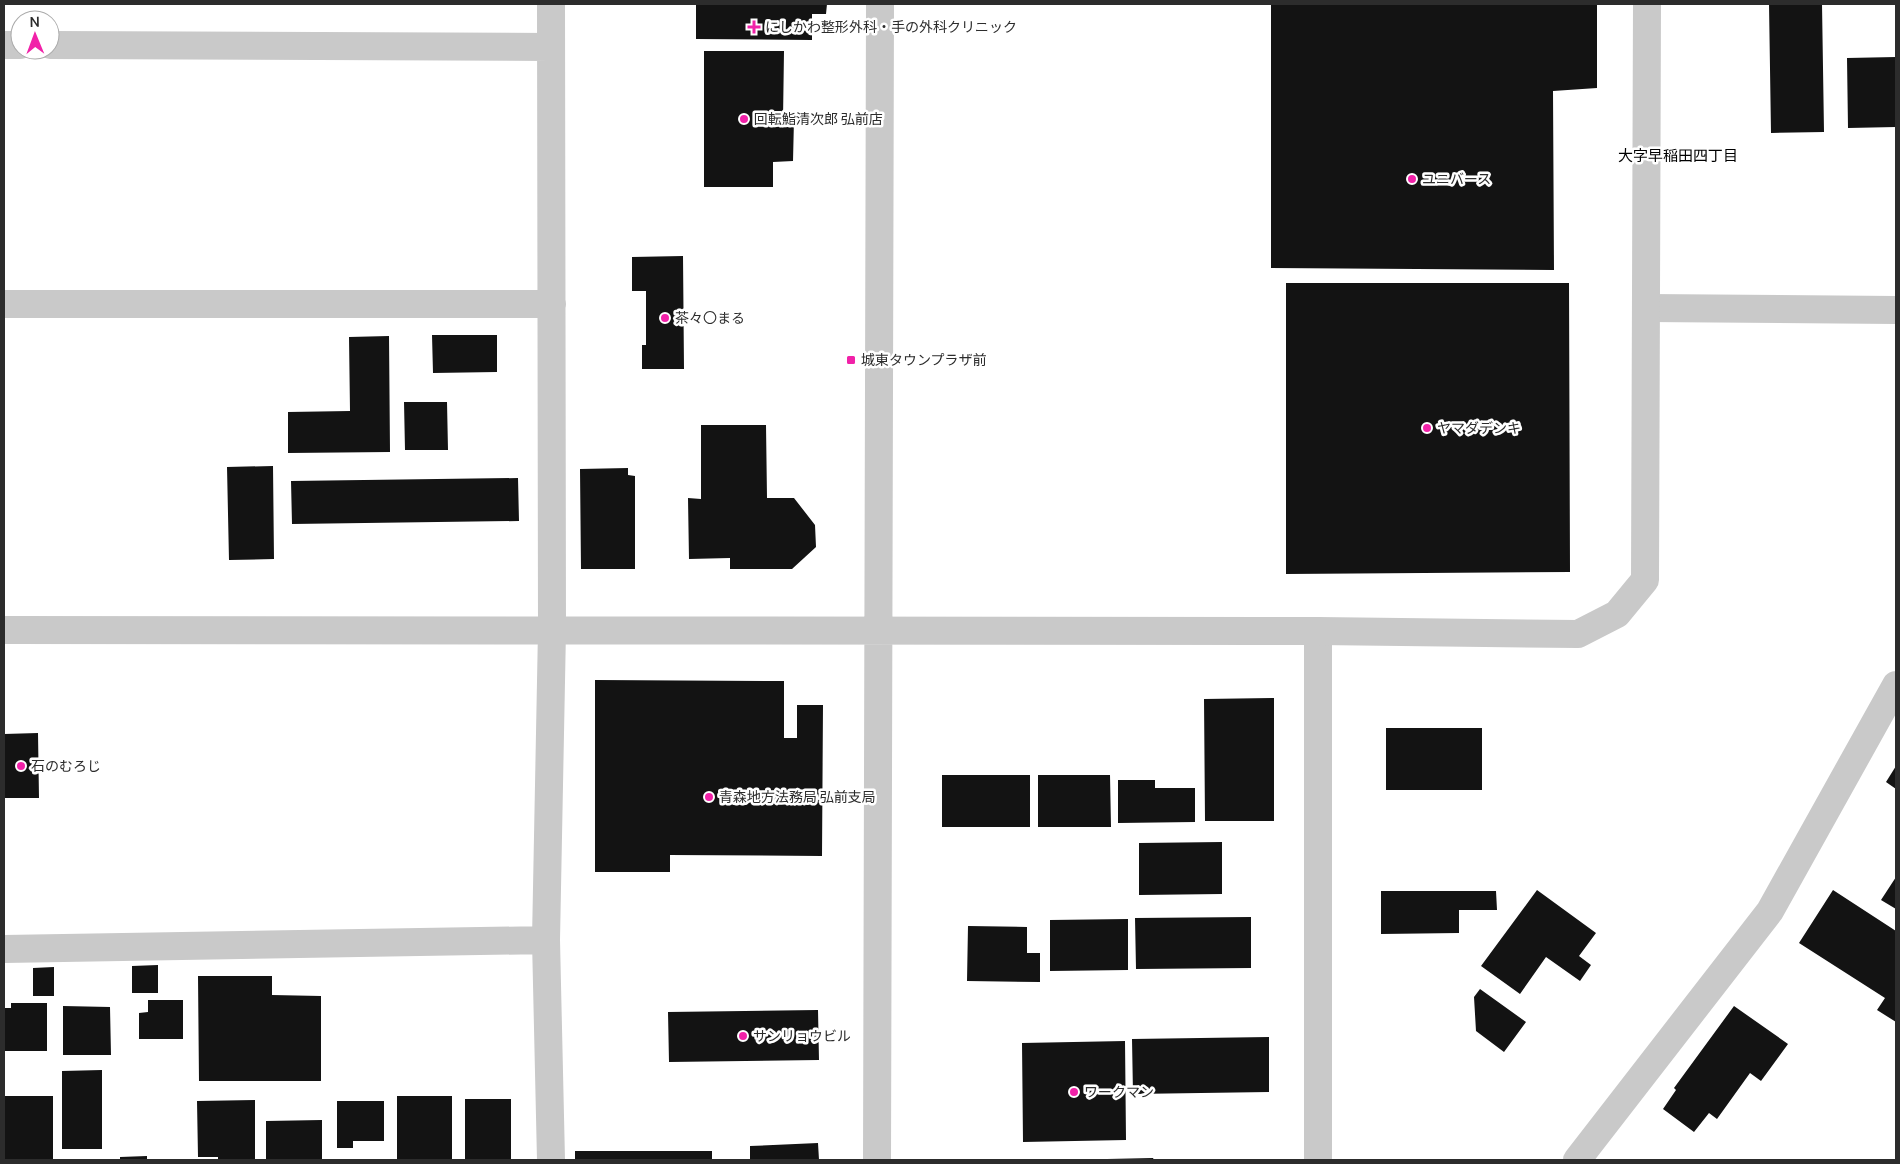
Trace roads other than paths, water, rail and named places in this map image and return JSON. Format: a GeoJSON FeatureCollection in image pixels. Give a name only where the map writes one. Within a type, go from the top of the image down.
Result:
{"type":"FeatureCollection","features":[{"type":"Feature","properties":{"kind":"street"},"geometry":{"type":"LineString","coordinates":[[551,4],[552,630],[546,940],[551,1160]]}},
{"type":"Feature","properties":{"kind":"street"},"geometry":{"type":"LineString","coordinates":[[877,1160],[880,4]]}},
{"type":"Feature","properties":{"kind":"street"},"geometry":{"type":"LineString","coordinates":[[4,630],[1318,631],[1578,634],[1617,614],[1645,580],[1647,4]]}},
{"type":"Feature","properties":{"kind":"street"},"geometry":{"type":"LineString","coordinates":[[60,45],[551,47]]}},
{"type":"Feature","properties":{"kind":"street"},"geometry":{"type":"LineString","coordinates":[[4,304],[552,304]]}},
{"type":"Feature","properties":{"kind":"street"},"geometry":{"type":"LineString","coordinates":[[1647,308],[1896,310]]}},
{"type":"Feature","properties":{"kind":"street"},"geometry":{"type":"LineString","coordinates":[[1318,631],[1318,1160]]}},
{"type":"Feature","properties":{"kind":"street"},"geometry":{"type":"LineString","coordinates":[[1577,1160],[1770,911],[1896,685]]}},
{"type":"Feature","properties":{"kind":"street"},"geometry":{"type":"LineString","coordinates":[[4,948],[546,940]]}},
{"type":"Feature","properties":{"kind":"place","name":"にしかわ整形外科・手の外科クリニック"},"geometry":{"type":"Point","coordinates":[754,27]}},
{"type":"Feature","properties":{"kind":"place","name":"回転鮨清次郎 弘前店"},"geometry":{"type":"Point","coordinates":[744,119]}},
{"type":"Feature","properties":{"kind":"place","name":"ユニバース"},"geometry":{"type":"Point","coordinates":[1412,179]}},
{"type":"Feature","properties":{"kind":"place","name":"茶々〇まる"},"geometry":{"type":"Point","coordinates":[665,318]}},
{"type":"Feature","properties":{"kind":"place","name":"城東タウンプラザ前"},"geometry":{"type":"Point","coordinates":[851,360]}},
{"type":"Feature","properties":{"kind":"place","name":"ヤマダデンキ"},"geometry":{"type":"Point","coordinates":[1427,428]}},
{"type":"Feature","properties":{"kind":"place","name":"石のむろじ"},"geometry":{"type":"Point","coordinates":[21,766]}},
{"type":"Feature","properties":{"kind":"place","name":"青森地方法務局 弘前支局"},"geometry":{"type":"Point","coordinates":[709,797]}},
{"type":"Feature","properties":{"kind":"place","name":"サンリョウビル"},"geometry":{"type":"Point","coordinates":[743,1036]}},
{"type":"Feature","properties":{"kind":"place","name":"ワークマン"},"geometry":{"type":"Point","coordinates":[1074,1092]}},
{"type":"Feature","properties":{"kind":"district","name":"大字早稲田四丁目"},"geometry":{"type":"Point","coordinates":[1678,156]}}]}
